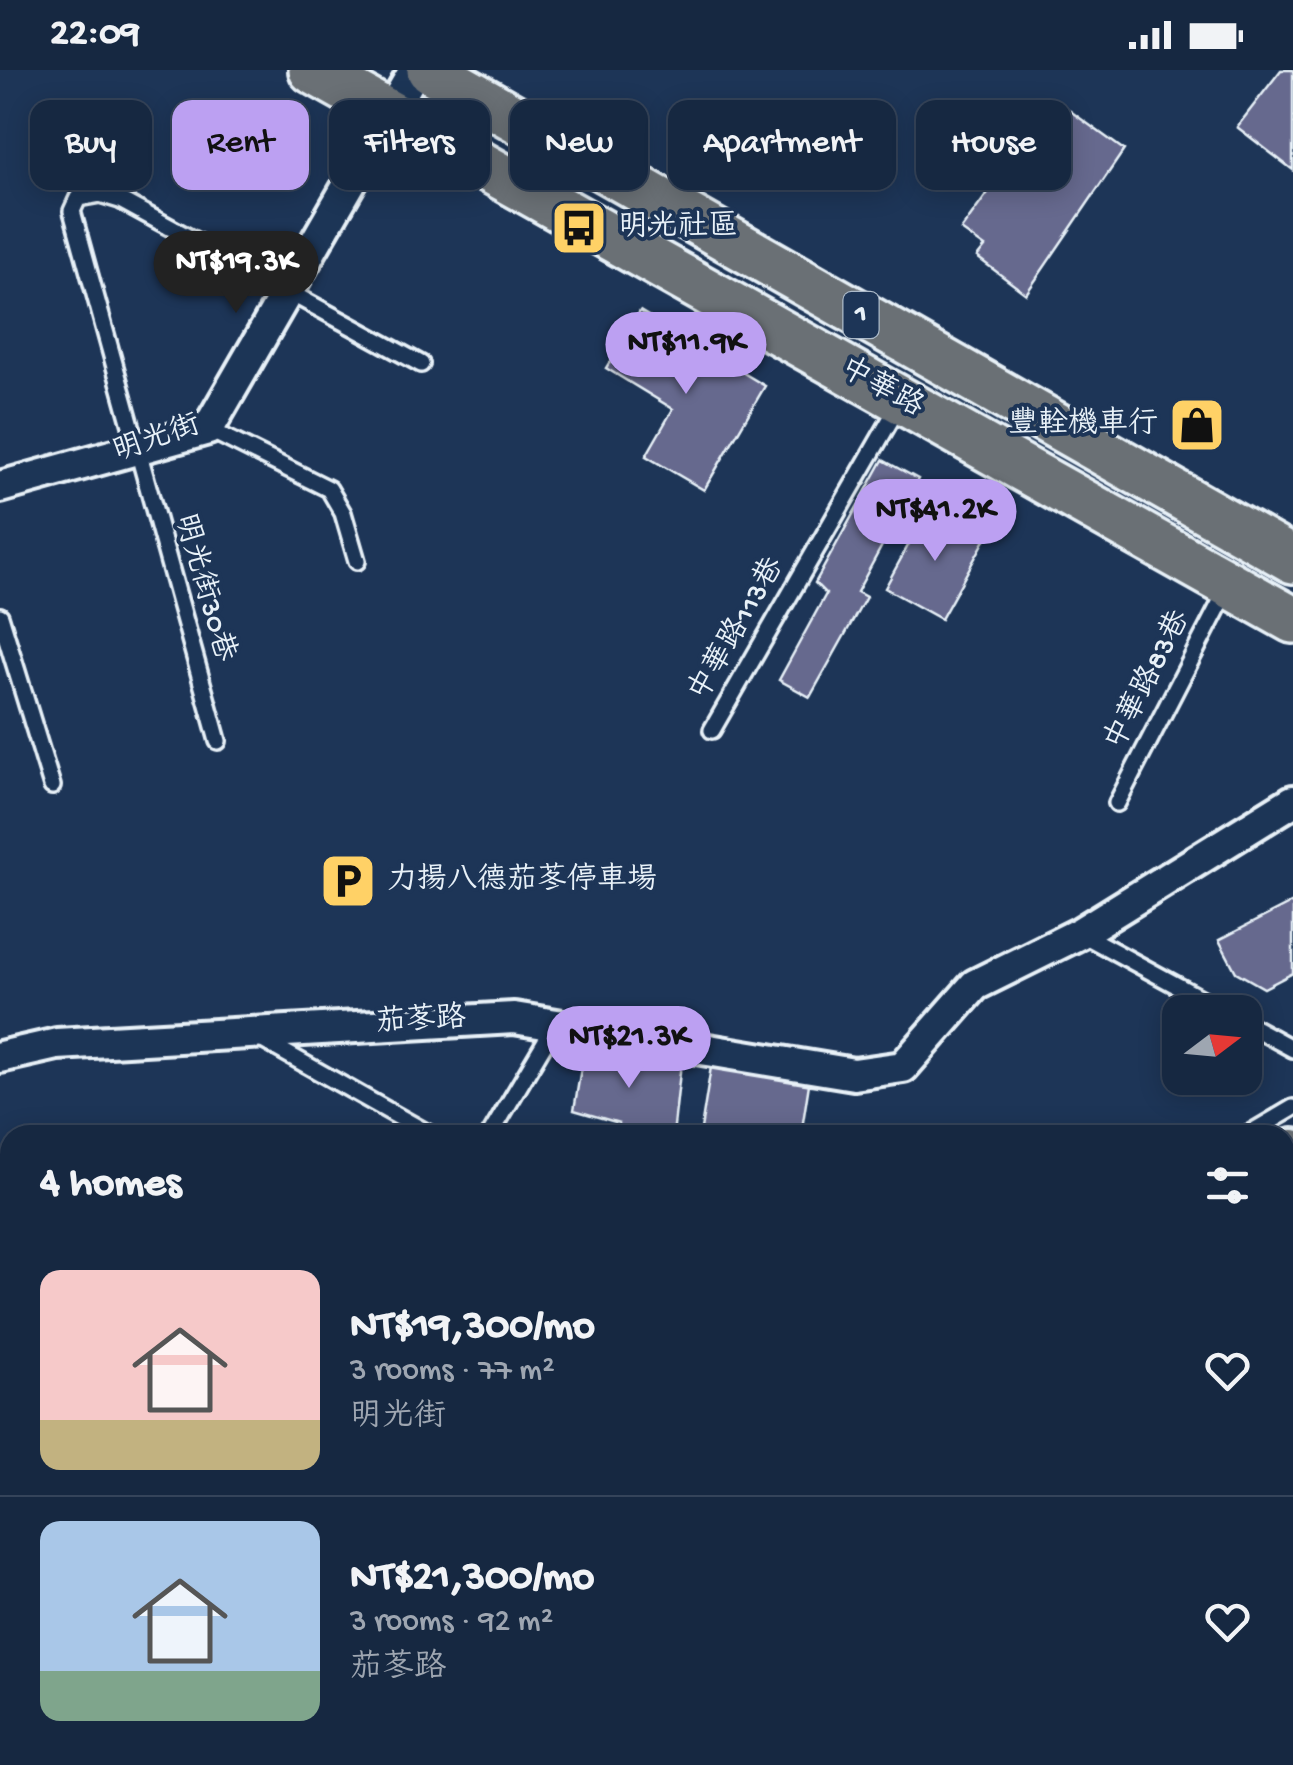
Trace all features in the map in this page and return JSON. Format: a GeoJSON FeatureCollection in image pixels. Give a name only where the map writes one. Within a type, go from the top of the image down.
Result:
{"type":"FeatureCollection","features":[{"type":"Feature","properties":{"kind":"main road","name":"中華路"},"geometry":{"type":"LineString","coordinates":[[312,70],[366,100]]}},
{"type":"Feature","properties":{"kind":"main road","name":"中華路"},"geometry":{"type":"LineString","coordinates":[[430,70],[1293,560]]}},
{"type":"Feature","properties":{"kind":"main road","name":"中華路"},"geometry":{"type":"LineString","coordinates":[[490,170],[1293,620]]}},
{"type":"Feature","properties":{"kind":"street","name":"明光街"},"geometry":{"type":"LineString","coordinates":[[397,100],[414,70]]}},
{"type":"Feature","properties":{"kind":"street","name":"明光街"},"geometry":{"type":"LineString","coordinates":[[0,487],[208,429],[343,190]]}},
{"type":"Feature","properties":{"kind":"street","name":"茄苳路"},"geometry":{"type":"LineString","coordinates":[[0,1058],[57,1044],[514,1018],[554,1028],[854,1074],[902,1067],[975,985],[1080,933],[1293,801]]}},
{"type":"Feature","properties":{"kind":"lane","name":"明光街30巷"},"geometry":{"type":"LineString","coordinates":[[218,740],[135,451],[72,211],[86,194],[120,200],[284,290]]}},
{"type":"Feature","properties":{"kind":"lane"},"geometry":{"type":"LineString","coordinates":[[284,290],[421,364]]}},
{"type":"Feature","properties":{"kind":"lane","name":"中華路113巷"},"geometry":{"type":"LineString","coordinates":[[712,730],[902,400]]}},
{"type":"Feature","properties":{"kind":"lane"},"geometry":{"type":"LineString","coordinates":[[208,429],[329,489],[342,514],[356,561]]}},
{"type":"Feature","properties":{"kind":"lane","name":"中華路83巷"},"geometry":{"type":"LineString","coordinates":[[1118,803],[1230,584]]}},
{"type":"Feature","properties":{"kind":"lane"},"geometry":{"type":"LineString","coordinates":[[0,616],[52,786]]}},
{"type":"Feature","properties":{"kind":"lane"},"geometry":{"type":"LineString","coordinates":[[1080,933],[1195,995]]}},
{"type":"Feature","properties":{"kind":"lane"},"geometry":{"type":"LineString","coordinates":[[496,1125],[554,1028]]}},
{"type":"Feature","properties":{"kind":"lane"},"geometry":{"type":"LineString","coordinates":[[247,1031],[413,1125]]}},
{"type":"Feature","properties":{"kind":"lane"},"geometry":{"type":"LineString","coordinates":[[1262,1032],[1293,1049]]}},
{"type":"Feature","properties":{"kind":"lane"},"geometry":{"type":"LineString","coordinates":[[1264,1125],[1293,1108]]}},
{"type":"Feature","properties":{"kind":"building"},"geometry":{"type":"Polygon","coordinates":[[[1281,70],[1293,70],[1293,170],[1237,127],[1281,70]]]}},
{"type":"Feature","properties":{"kind":"building"},"geometry":{"type":"Polygon","coordinates":[[[1071,112],[1124,150],[1026,294],[977,257],[985,247],[961,230],[990,190],[1071,190],[1071,112]]]}},
{"type":"Feature","properties":{"kind":"building"},"geometry":{"type":"Polygon","coordinates":[[[640,311],[765,386],[704,490],[646,456],[673,409],[606,368],[640,311]]]}},
{"type":"Feature","properties":{"kind":"building"},"geometry":{"type":"Polygon","coordinates":[[[883,460],[918,479],[857,592],[866,597],[810,697],[779,680],[826,594],[815,583],[883,460]]]}},
{"type":"Feature","properties":{"kind":"building"},"geometry":{"type":"Polygon","coordinates":[[[928,509],[985,540],[941,619],[885,588],[928,509]]]}},
{"type":"Feature","properties":{"kind":"building"},"geometry":{"type":"Polygon","coordinates":[[[1293,902],[1293,973],[1264,988],[1236,972],[1219,940],[1293,902]]]}},
{"type":"Feature","properties":{"kind":"building"},"geometry":{"type":"Polygon","coordinates":[[[585,1044],[681,1063],[674,1125],[619,1125],[574,1110],[585,1044]]]}},
{"type":"Feature","properties":{"kind":"building"},"geometry":{"type":"Polygon","coordinates":[[[711,1067],[809,1084],[803,1125],[702,1125],[711,1067]]]}},
{"type":"Feature","properties":{"kind":"place","name":"明光社區"},"geometry":{"type":"Point","coordinates":[579,228]}},
{"type":"Feature","properties":{"kind":"place","name":"豐輇機車行"},"geometry":{"type":"Point","coordinates":[1197,425]}},
{"type":"Feature","properties":{"kind":"place","name":"力揚八德茄苳停車場"},"geometry":{"type":"Point","coordinates":[348,881]}}]}
